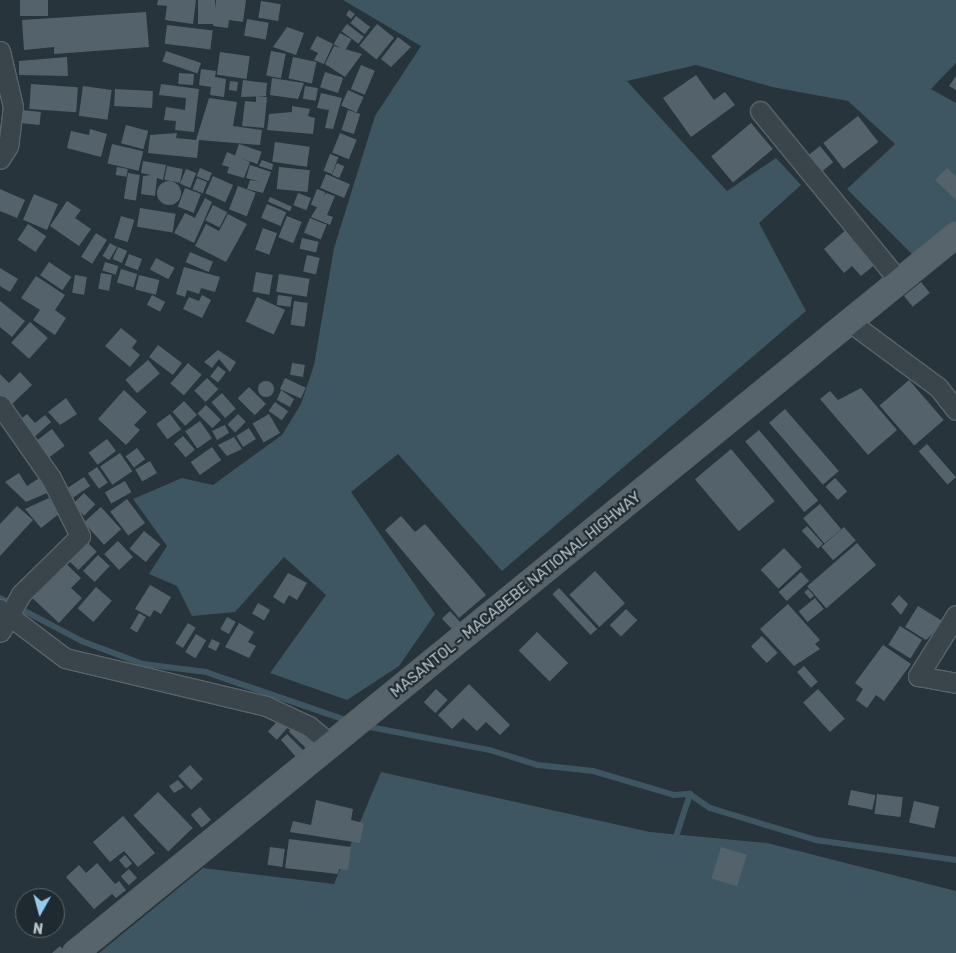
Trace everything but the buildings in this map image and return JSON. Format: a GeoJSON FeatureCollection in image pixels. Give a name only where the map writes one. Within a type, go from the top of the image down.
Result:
{"type":"FeatureCollection","features":[{"type":"Feature","properties":{"kind":"main road","name":"MASANTOL - MACABEBE NATIONAL HIGHWAY"},"geometry":{"type":"LineString","coordinates":[[75,953],[332,741],[376,709],[956,235]]}},
{"type":"Feature","properties":{"kind":"street"},"geometry":{"type":"LineString","coordinates":[[0,52],[13,107],[8,146],[0,159]]}},
{"type":"Feature","properties":{"kind":"street"},"geometry":{"type":"LineString","coordinates":[[760,111],[899,281]]}},
{"type":"Feature","properties":{"kind":"street"},"geometry":{"type":"LineString","coordinates":[[850,322],[938,387],[956,410]]}},
{"type":"Feature","properties":{"kind":"street"},"geometry":{"type":"LineString","coordinates":[[0,405],[51,478],[80,536],[9,612],[65,658],[266,706],[309,726],[332,741]]}},
{"type":"Feature","properties":{"kind":"street"},"geometry":{"type":"LineString","coordinates":[[956,615],[918,676],[956,683]]}},
{"type":"Feature","properties":{"kind":"water"},"geometry":{"type":"Polygon","coordinates":[[[343,0],[956,0],[956,63],[931,89],[956,103],[956,224],[916,258],[847,189],[895,144],[848,101],[772,87],[696,65],[627,81],[727,191],[776,158],[801,185],[759,223],[806,311],[502,571],[398,454],[351,492],[435,614],[399,666],[347,700],[270,673],[326,595],[284,557],[235,612],[192,616],[177,586],[149,574],[167,546],[133,499],[182,478],[213,485],[282,435],[301,404],[314,365],[334,248],[375,116],[421,46],[343,0]]]}},
{"type":"Feature","properties":{"kind":"water"},"geometry":{"type":"Polygon","coordinates":[[[381,772],[650,832],[767,843],[956,891],[956,953],[99,953],[203,868],[334,884],[381,772]]]}},
{"type":"Feature","properties":{"kind":"waterway"},"geometry":{"type":"LineString","coordinates":[[0,598],[82,641],[143,664],[206,672],[349,721]]}},
{"type":"Feature","properties":{"kind":"waterway"},"geometry":{"type":"LineString","coordinates":[[365,726],[490,750],[538,765],[593,771],[674,795],[690,794],[710,808],[816,840],[956,860]]}},
{"type":"Feature","properties":{"kind":"waterway"},"geometry":{"type":"LineString","coordinates":[[675,840],[690,794]]}}]}
